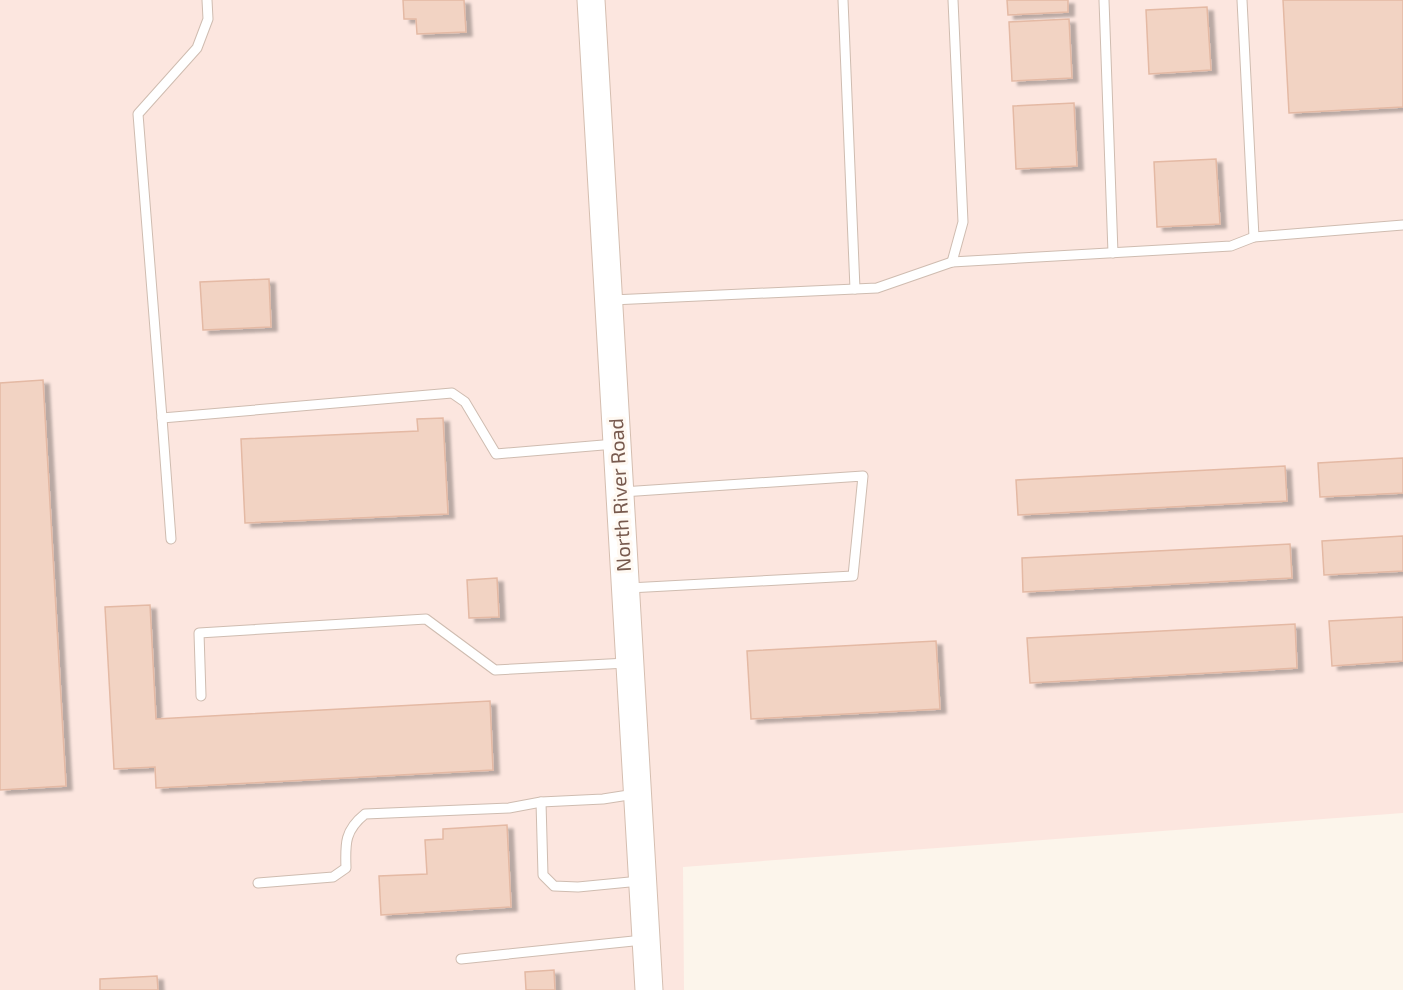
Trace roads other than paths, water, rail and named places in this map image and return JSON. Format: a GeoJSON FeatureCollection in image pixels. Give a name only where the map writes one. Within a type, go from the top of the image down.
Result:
{"type":"FeatureCollection","features":[{"type":"Feature","properties":{"kind":"street","name":"North River Road"},"geometry":{"type":"LineString","coordinates":[[591,0],[649,990]]}},
{"type":"Feature","properties":{"kind":"lane"},"geometry":{"type":"LineString","coordinates":[[171,539],[138,114],[197,48],[208,19],[207,0]]}},
{"type":"Feature","properties":{"kind":"lane"},"geometry":{"type":"LineString","coordinates":[[843,0],[855,289]]}},
{"type":"Feature","properties":{"kind":"lane"},"geometry":{"type":"LineString","coordinates":[[952,262],[963,222],[953,0]]}},
{"type":"Feature","properties":{"kind":"lane"},"geometry":{"type":"LineString","coordinates":[[1104,0],[1113,253]]}},
{"type":"Feature","properties":{"kind":"lane"},"geometry":{"type":"LineString","coordinates":[[1242,0],[1254,237]]}},
{"type":"Feature","properties":{"kind":"lane"},"geometry":{"type":"LineString","coordinates":[[609,300],[877,288],[952,262],[1231,246],[1254,237],[1403,225]]}},
{"type":"Feature","properties":{"kind":"lane"},"geometry":{"type":"LineString","coordinates":[[162,418],[452,393],[465,402],[496,454],[617,444]]}},
{"type":"Feature","properties":{"kind":"lane"},"geometry":{"type":"LineString","coordinates":[[620,492],[863,476],[853,576],[625,588]]}},
{"type":"Feature","properties":{"kind":"lane"},"geometry":{"type":"LineString","coordinates":[[201,696],[199,633],[426,620],[495,670],[630,662]]}},
{"type":"Feature","properties":{"kind":"lane"},"geometry":{"type":"LineString","coordinates":[[258,883],[333,878],[346,868],[345,841],[351,825],[365,814],[509,808],[541,802],[603,799],[637,794]]}},
{"type":"Feature","properties":{"kind":"lane"},"geometry":{"type":"LineString","coordinates":[[541,802],[543,876],[555,886],[578,887],[642,880]]}},
{"type":"Feature","properties":{"kind":"lane"},"geometry":{"type":"LineString","coordinates":[[461,959],[646,940]]}}]}
